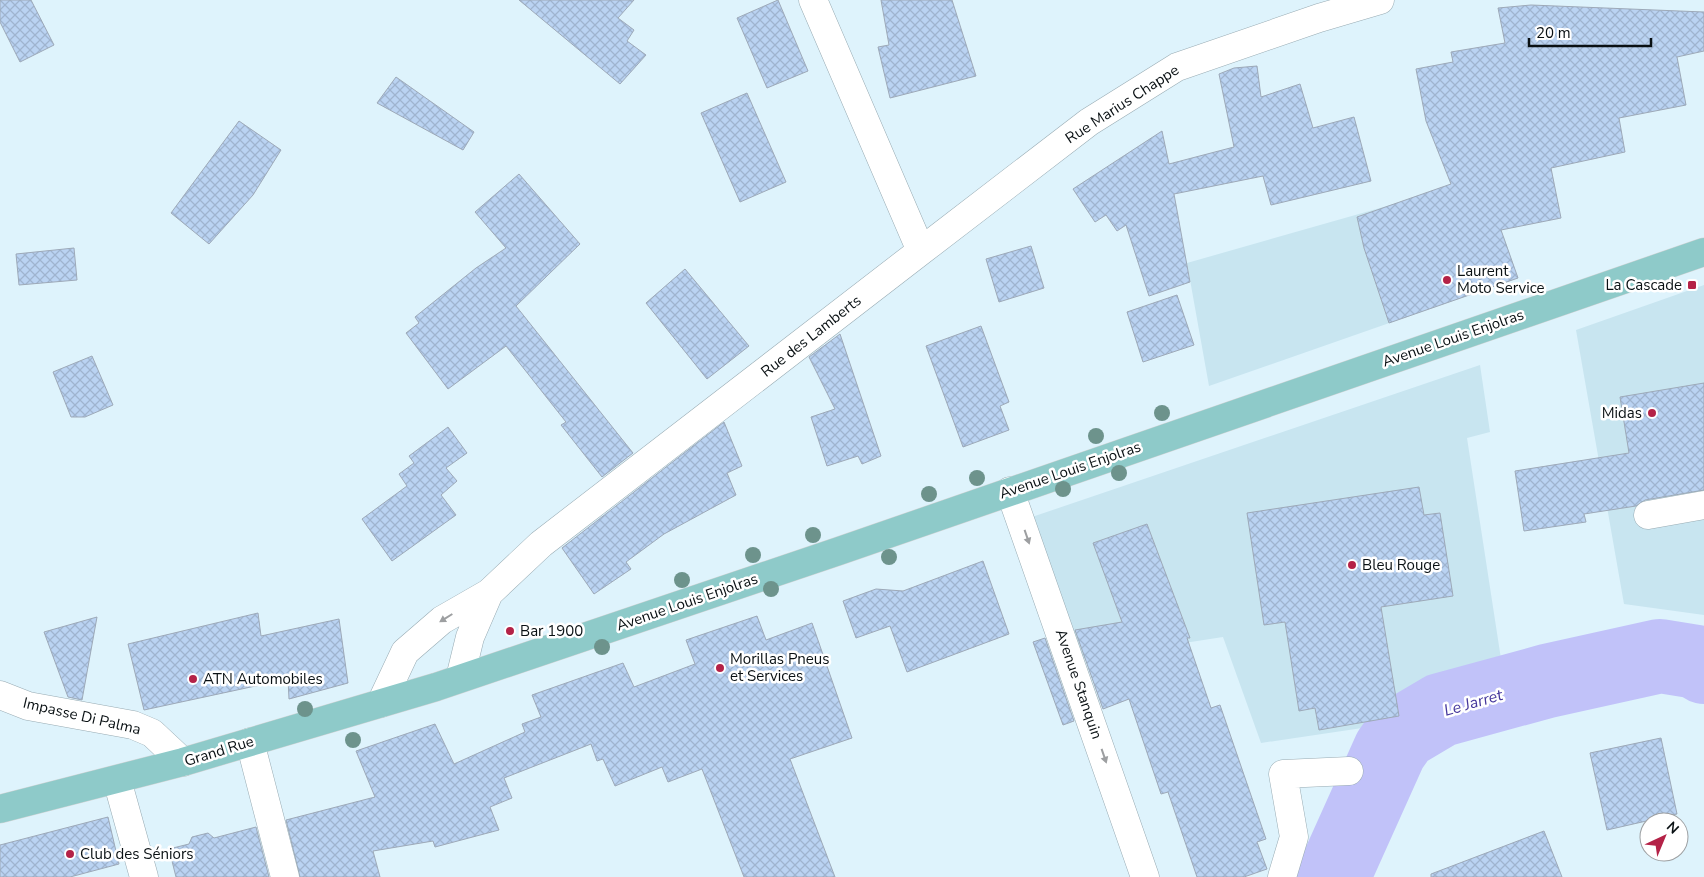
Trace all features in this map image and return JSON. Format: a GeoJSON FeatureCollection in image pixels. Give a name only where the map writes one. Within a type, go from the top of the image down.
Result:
{"type":"FeatureCollection","features":[{"type":"Feature","properties":{"kind":"main road","name":"Avenue Louis Enjolras"},"geometry":{"type":"LineString","coordinates":[[448,682],[839,552],[1010,491],[1704,252]]}},
{"type":"Feature","properties":{"kind":"main road","name":"Grand Rue"},"geometry":{"type":"LineString","coordinates":[[0,809],[183,762],[448,682]]}},
{"type":"Feature","properties":{"kind":"street"},"geometry":{"type":"LineString","coordinates":[[813,0],[921,251]]}},
{"type":"Feature","properties":{"kind":"street","name":"Rue Marius Chappe"},"geometry":{"type":"LineString","coordinates":[[921,251],[1089,122],[1177,66],[1319,18],[1380,0]]}},
{"type":"Feature","properties":{"kind":"street","name":"Rue des Lamberts"},"geometry":{"type":"LineString","coordinates":[[381,703],[405,652],[442,620],[488,593],[541,544],[921,251]]}},
{"type":"Feature","properties":{"kind":"street","name":"Avenue Stanquin"},"geometry":{"type":"LineString","coordinates":[[1010,491],[1145,877]]}},
{"type":"Feature","properties":{"kind":"street"},"geometry":{"type":"LineString","coordinates":[[1648,515],[1704,505]]}},
{"type":"Feature","properties":{"kind":"street","name":"Rue des Lamberts"},"geometry":{"type":"LineString","coordinates":[[448,682],[470,637],[488,593]]}},
{"type":"Feature","properties":{"kind":"street","name":"Impasse Di Palma"},"geometry":{"type":"LineString","coordinates":[[0,694],[28,706],[133,725],[152,733],[183,762]]}},
{"type":"Feature","properties":{"kind":"street"},"geometry":{"type":"LineString","coordinates":[[250,742],[285,877]]}},
{"type":"Feature","properties":{"kind":"street"},"geometry":{"type":"LineString","coordinates":[[1282,877],[1294,837],[1283,774],[1349,772]]}},
{"type":"Feature","properties":{"kind":"street"},"geometry":{"type":"LineString","coordinates":[[117,780],[144,877]]}},
{"type":"Feature","properties":{"kind":"shaded area"},"geometry":{"type":"Polygon","coordinates":[[[1401,202],[1418,266],[1504,237],[1518,278],[1209,386],[1187,263],[1401,202]]]}},
{"type":"Feature","properties":{"kind":"shaded area"},"geometry":{"type":"Polygon","coordinates":[[[1704,285],[1704,615],[1624,604],[1576,330],[1704,285]]]}},
{"type":"Feature","properties":{"kind":"shaded area"},"geometry":{"type":"Polygon","coordinates":[[[1480,365],[1490,432],[1467,438],[1503,672],[1389,724],[1261,743],[1223,637],[1081,659],[1032,517],[1480,365]]]}},
{"type":"Feature","properties":{"kind":"building"},"geometry":{"type":"Polygon","coordinates":[[[0,0],[31,0],[54,45],[20,62],[0,22],[0,0]]]}},
{"type":"Feature","properties":{"kind":"building"},"geometry":{"type":"Polygon","coordinates":[[[519,0],[634,0],[618,18],[634,30],[627,41],[646,55],[620,84],[519,0]]]}},
{"type":"Feature","properties":{"kind":"building"},"geometry":{"type":"Polygon","coordinates":[[[778,0],[808,71],[767,88],[737,18],[778,0]]]}},
{"type":"Feature","properties":{"kind":"building"},"geometry":{"type":"Polygon","coordinates":[[[881,0],[952,0],[976,76],[890,98],[878,47],[889,45],[881,0]]]}},
{"type":"Feature","properties":{"kind":"building"},"geometry":{"type":"Polygon","coordinates":[[[1531,5],[1704,12],[1704,51],[1677,57],[1686,105],[1619,118],[1625,152],[1551,168],[1561,218],[1501,230],[1518,278],[1389,323],[1364,248],[1357,217],[1451,184],[1426,121],[1416,69],[1453,62],[1451,52],[1505,43],[1498,8],[1531,5]]]}},
{"type":"Feature","properties":{"kind":"building"},"geometry":{"type":"Polygon","coordinates":[[[1257,66],[1261,97],[1300,84],[1313,128],[1354,117],[1371,181],[1271,205],[1263,176],[1174,194],[1190,282],[1149,296],[1126,225],[1117,231],[1106,215],[1095,222],[1073,189],[1162,131],[1169,164],[1234,147],[1219,74],[1234,68],[1257,66]]]}},
{"type":"Feature","properties":{"kind":"building"},"geometry":{"type":"Polygon","coordinates":[[[396,77],[474,132],[463,150],[377,103],[396,77]]]}},
{"type":"Feature","properties":{"kind":"building"},"geometry":{"type":"Polygon","coordinates":[[[747,93],[786,182],[740,202],[701,113],[747,93]]]}},
{"type":"Feature","properties":{"kind":"building"},"geometry":{"type":"Polygon","coordinates":[[[239,121],[281,150],[253,195],[209,244],[171,213],[239,121]]]}},
{"type":"Feature","properties":{"kind":"building"},"geometry":{"type":"Polygon","coordinates":[[[519,174],[580,244],[516,306],[633,453],[602,477],[561,425],[566,422],[506,346],[448,389],[406,333],[419,323],[415,317],[476,268],[506,248],[475,212],[519,174]]]}},
{"type":"Feature","properties":{"kind":"building"},"geometry":{"type":"Polygon","coordinates":[[[1031,246],[1044,288],[999,302],[986,259],[1031,246]]]}},
{"type":"Feature","properties":{"kind":"building"},"geometry":{"type":"Polygon","coordinates":[[[74,248],[77,280],[19,285],[16,254],[74,248]]]}},
{"type":"Feature","properties":{"kind":"building"},"geometry":{"type":"Polygon","coordinates":[[[685,269],[749,346],[707,379],[646,303],[685,269]]]}},
{"type":"Feature","properties":{"kind":"building"},"geometry":{"type":"Polygon","coordinates":[[[1177,295],[1194,345],[1143,362],[1127,312],[1177,295]]]}},
{"type":"Feature","properties":{"kind":"building"},"geometry":{"type":"Polygon","coordinates":[[[981,326],[1009,402],[1000,406],[1009,430],[963,447],[926,346],[981,326]]]}},
{"type":"Feature","properties":{"kind":"building"},"geometry":{"type":"Polygon","coordinates":[[[840,334],[881,456],[862,464],[858,456],[827,466],[811,417],[835,409],[809,357],[840,334]]]}},
{"type":"Feature","properties":{"kind":"building"},"geometry":{"type":"Polygon","coordinates":[[[92,356],[113,405],[85,417],[71,417],[53,372],[92,356]]]}},
{"type":"Feature","properties":{"kind":"building"},"geometry":{"type":"Polygon","coordinates":[[[1704,383],[1704,490],[1645,500],[1636,506],[1584,514],[1586,522],[1524,531],[1515,471],[1629,453],[1620,397],[1704,383]]]}},
{"type":"Feature","properties":{"kind":"building"},"geometry":{"type":"Polygon","coordinates":[[[724,422],[742,466],[727,473],[736,495],[664,534],[626,562],[631,569],[594,594],[562,548],[724,422]]]}},
{"type":"Feature","properties":{"kind":"building"},"geometry":{"type":"Polygon","coordinates":[[[448,427],[467,453],[446,468],[457,481],[441,495],[456,515],[392,561],[362,519],[407,486],[399,474],[414,463],[409,456],[448,427]]]}},
{"type":"Feature","properties":{"kind":"building","name":"Bleu Rouge"},"geometry":{"type":"Polygon","coordinates":[[[1419,487],[1424,515],[1440,513],[1453,596],[1381,607],[1399,716],[1319,730],[1315,708],[1299,711],[1285,622],[1264,625],[1247,513],[1419,487]]]}},
{"type":"Feature","properties":{"kind":"building"},"geometry":{"type":"Polygon","coordinates":[[[1147,524],[1190,638],[1187,638],[1211,708],[1220,705],[1266,839],[1257,842],[1267,869],[1244,877],[1197,877],[1168,792],[1161,794],[1129,699],[1103,709],[1075,630],[1122,622],[1093,543],[1147,524]]]}},
{"type":"Feature","properties":{"kind":"building"},"geometry":{"type":"Polygon","coordinates":[[[983,561],[1009,634],[907,672],[890,626],[856,638],[843,601],[876,589],[903,591],[983,561]]]}},
{"type":"Feature","properties":{"kind":"building"},"geometry":{"type":"Polygon","coordinates":[[[258,613],[261,636],[339,619],[348,683],[289,699],[288,679],[144,710],[128,644],[258,613]]]}},
{"type":"Feature","properties":{"kind":"building"},"geometry":{"type":"Polygon","coordinates":[[[757,616],[766,640],[812,623],[852,738],[790,759],[835,877],[744,877],[702,769],[668,782],[662,767],[615,786],[603,759],[597,761],[591,744],[504,778],[512,798],[490,807],[499,830],[435,847],[433,841],[373,851],[380,877],[300,877],[286,820],[375,797],[356,751],[435,724],[454,764],[525,732],[522,724],[541,717],[532,695],[623,663],[634,687],[695,664],[686,640],[757,616]]]}},
{"type":"Feature","properties":{"kind":"building"},"geometry":{"type":"Polygon","coordinates":[[[97,617],[82,700],[68,697],[44,632],[97,617]]]}},
{"type":"Feature","properties":{"kind":"building"},"geometry":{"type":"Polygon","coordinates":[[[1045,638],[1074,721],[1063,725],[1033,642],[1045,638]]]}},
{"type":"Feature","properties":{"kind":"building"},"geometry":{"type":"Polygon","coordinates":[[[1661,738],[1677,812],[1639,812],[1639,823],[1607,830],[1590,753],[1661,738]]]}},
{"type":"Feature","properties":{"kind":"building"},"geometry":{"type":"Polygon","coordinates":[[[108,817],[119,864],[70,877],[0,877],[0,845],[108,817]]]}},
{"type":"Feature","properties":{"kind":"building"},"geometry":{"type":"Polygon","coordinates":[[[256,827],[269,877],[176,877],[169,849],[189,844],[192,837],[208,833],[214,838],[256,827]]]}},
{"type":"Feature","properties":{"kind":"building"},"geometry":{"type":"Polygon","coordinates":[[[1544,831],[1562,877],[1431,877],[1431,874],[1544,831]]]}},
{"type":"Feature","properties":{"kind":"waterway","name":"Le Jarret"},"geometry":{"type":"LineString","coordinates":[[1333,877],[1390,750],[1402,733],[1441,710],[1547,681],[1660,656],[1697,662],[1704,667]]}},
{"type":"Feature","properties":{"kind":"place","name":"Laurent Moto Service"},"geometry":{"type":"Point","coordinates":[1447,280]}},
{"type":"Feature","properties":{"kind":"place","name":"La Cascade"},"geometry":{"type":"Point","coordinates":[1692,285]}},
{"type":"Feature","properties":{"kind":"place","name":"Midas"},"geometry":{"type":"Point","coordinates":[1652,413]}},
{"type":"Feature","properties":{"kind":"place","name":"Bleu Rouge"},"geometry":{"type":"Point","coordinates":[1352,565]}},
{"type":"Feature","properties":{"kind":"place","name":"Bar 1900"},"geometry":{"type":"Point","coordinates":[510,631]}},
{"type":"Feature","properties":{"kind":"place","name":"Morillas Pneus et Services"},"geometry":{"type":"Point","coordinates":[720,668]}},
{"type":"Feature","properties":{"kind":"place","name":"ATN Automobiles"},"geometry":{"type":"Point","coordinates":[193,679]}},
{"type":"Feature","properties":{"kind":"place","name":"Club des Séniors"},"geometry":{"type":"Point","coordinates":[70,854]}}]}
